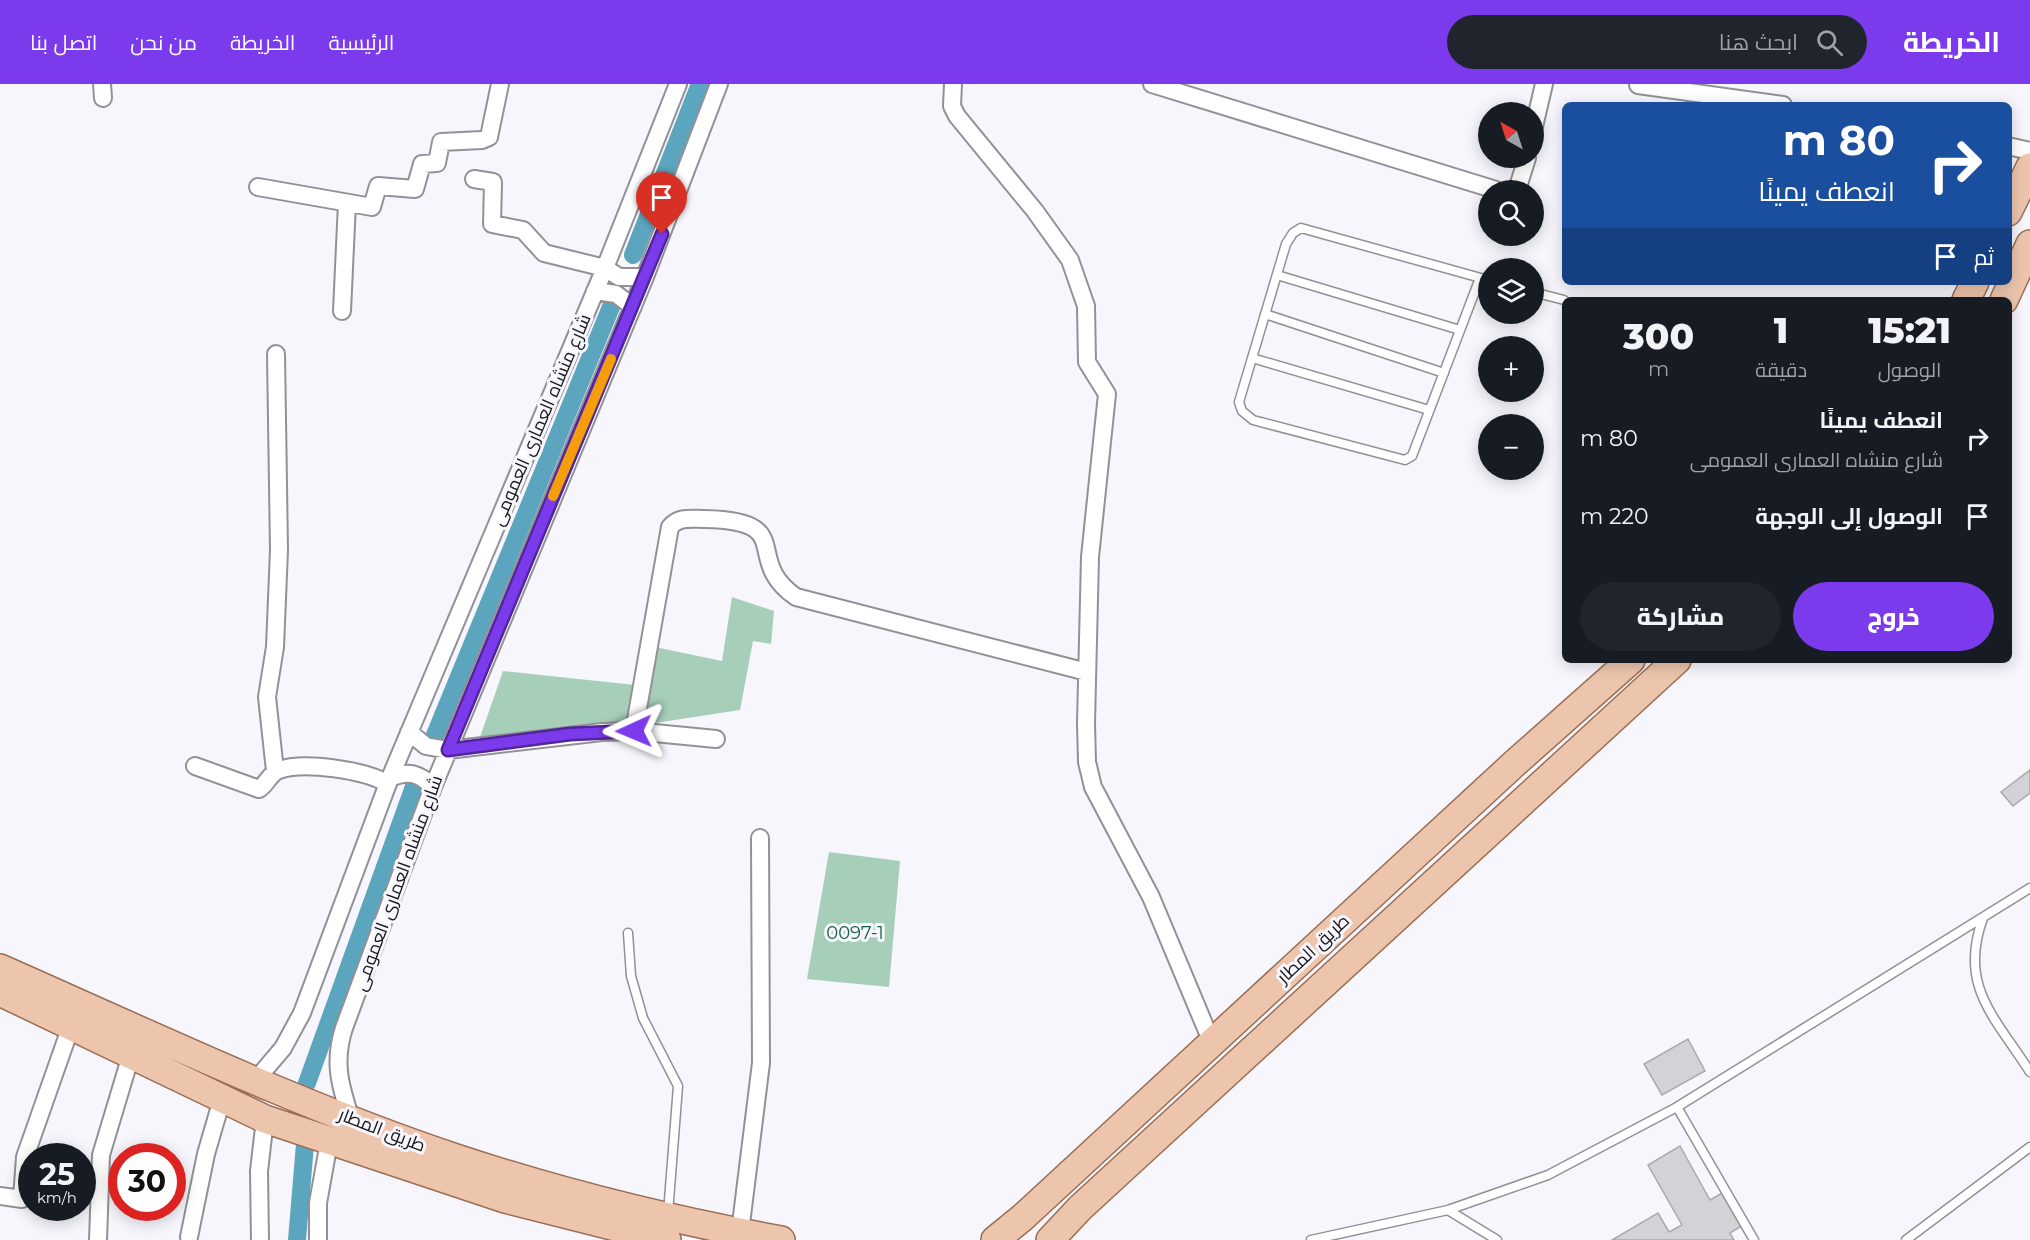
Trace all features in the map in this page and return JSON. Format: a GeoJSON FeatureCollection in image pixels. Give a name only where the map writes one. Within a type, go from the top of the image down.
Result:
{"type":"FeatureCollection","features":[{"type":"Feature","properties":{"kind":"main road"},"geometry":{"type":"LineString","coordinates":[[2012,204],[2030,167]]}},
{"type":"Feature","properties":{"kind":"main road"},"geometry":{"type":"LineString","coordinates":[[2012,283],[2030,244]]}},
{"type":"Feature","properties":{"kind":"main road","name":"طريق المطار"},"geometry":{"type":"LineString","coordinates":[[995,1240],[1022,1218],[1515,763],[1628,663]]}},
{"type":"Feature","properties":{"kind":"main road","name":"طريق المطار"},"geometry":{"type":"LineString","coordinates":[[1050,1240],[1080,1208],[1674,663]]}},
{"type":"Feature","properties":{"kind":"main road","name":"طريق المطار"},"geometry":{"type":"LineString","coordinates":[[0,968],[255,1081],[351,1119],[667,1228]]}},
{"type":"Feature","properties":{"kind":"main road","name":"طريق المطار"},"geometry":{"type":"LineString","coordinates":[[0,992],[265,1119],[505,1199],[667,1228],[740,1232],[781,1240]]}},
{"type":"Feature","properties":{"kind":"street"},"geometry":{"type":"LineString","coordinates":[[258,187],[372,207],[378,186],[416,189],[422,164],[437,163],[441,141],[486,140],[490,134],[501,84]]}},
{"type":"Feature","properties":{"kind":"street","name":"شارع منشاه العمارى العمومى"},"geometry":{"type":"LineString","coordinates":[[255,1081],[283,1048],[302,1013],[389,781],[605,268],[678,84]]}},
{"type":"Feature","properties":{"kind":"street","name":"شارع منشاه العمارى العمومى"},"geometry":{"type":"LineString","coordinates":[[351,1119],[339,1086],[336,1067],[338,1047],[432,787],[633,307],[719,84]]}},
{"type":"Feature","properties":{"kind":"street"},"geometry":{"type":"LineString","coordinates":[[953,84],[952,106],[957,116],[1029,203],[1070,260],[1086,306],[1087,362],[1107,394],[1090,557],[1087,762],[1093,787],[1151,897],[1212,1043]]}},
{"type":"Feature","properties":{"kind":"street"},"geometry":{"type":"LineString","coordinates":[[1152,84],[1478,184]]}},
{"type":"Feature","properties":{"kind":"street"},"geometry":{"type":"LineString","coordinates":[[1540,102],[1544,84]]}},
{"type":"Feature","properties":{"kind":"street"},"geometry":{"type":"LineString","coordinates":[[1638,85],[1761,102]]}},
{"type":"Feature","properties":{"kind":"street"},"geometry":{"type":"LineString","coordinates":[[2012,147],[2030,151]]}},
{"type":"Feature","properties":{"kind":"street"},"geometry":{"type":"LineString","coordinates":[[474,178],[493,182],[492,224],[523,230],[544,253],[605,268],[619,277],[645,277]]}},
{"type":"Feature","properties":{"kind":"street"},"geometry":{"type":"LineString","coordinates":[[342,311],[347,203]]}},
{"type":"Feature","properties":{"kind":"street"},"geometry":{"type":"LineString","coordinates":[[595,291],[616,294],[633,307]]}},
{"type":"Feature","properties":{"kind":"street"},"geometry":{"type":"LineString","coordinates":[[275,771],[267,697],[275,647],[279,550],[276,354]]}},
{"type":"Feature","properties":{"kind":"street"},"geometry":{"type":"LineString","coordinates":[[634,731],[670,527],[681,519],[725,519],[748,523],[757,528],[762,533],[772,572],[785,590],[796,597],[1087,672]]}},
{"type":"Feature","properties":{"kind":"street"},"geometry":{"type":"LineString","coordinates":[[409,732],[426,746],[448,750],[570,734],[634,731],[716,739]]}},
{"type":"Feature","properties":{"kind":"street"},"geometry":{"type":"LineString","coordinates":[[195,766],[259,789],[275,771],[295,767],[347,770],[389,781],[401,773],[413,773],[424,778],[432,787]]}},
{"type":"Feature","properties":{"kind":"street"},"geometry":{"type":"LineString","coordinates":[[740,1232],[761,1063],[760,838]]}},
{"type":"Feature","properties":{"kind":"street"},"geometry":{"type":"LineString","coordinates":[[0,1196],[22,1199],[25,1157],[71,1026]]}},
{"type":"Feature","properties":{"kind":"street"},"geometry":{"type":"LineString","coordinates":[[98,1240],[100,1155],[131,1055]]}},
{"type":"Feature","properties":{"kind":"street"},"geometry":{"type":"LineString","coordinates":[[189,1237],[206,1154],[222,1099]]}},
{"type":"Feature","properties":{"kind":"street"},"geometry":{"type":"LineString","coordinates":[[260,1240],[259,1172],[265,1119]]}},
{"type":"Feature","properties":{"kind":"street"},"geometry":{"type":"LineString","coordinates":[[318,1240],[318,1203],[329,1142]]}},
{"type":"Feature","properties":{"kind":"lane"},"geometry":{"type":"LineString","coordinates":[[1478,277],[1301,228],[1290,237],[1277,275],[1239,402],[1242,411],[1253,420],[1405,460],[1412,456],[1460,330],[1478,292]]}},
{"type":"Feature","properties":{"kind":"lane"},"geometry":{"type":"LineString","coordinates":[[1277,275],[1460,330]]}},
{"type":"Feature","properties":{"kind":"lane"},"geometry":{"type":"LineString","coordinates":[[1544,295],[1562,299]]}},
{"type":"Feature","properties":{"kind":"lane"},"geometry":{"type":"LineString","coordinates":[[1265,314],[1444,373]]}},
{"type":"Feature","properties":{"kind":"lane"},"geometry":{"type":"LineString","coordinates":[[1252,358],[1430,410]]}},
{"type":"Feature","properties":{"kind":"lane"},"geometry":{"type":"LineString","coordinates":[[1311,1240],[1448,1210],[1548,1175],[1677,1107],[2030,888]]}},
{"type":"Feature","properties":{"kind":"lane"},"geometry":{"type":"LineString","coordinates":[[1983,918],[1975,940],[1973,964],[1976,982],[1984,1000],[2030,1072]]}},
{"type":"Feature","properties":{"kind":"lane"},"geometry":{"type":"LineString","coordinates":[[628,933],[631,976],[643,1018],[678,1086],[667,1228]]}},
{"type":"Feature","properties":{"kind":"lane"},"geometry":{"type":"LineString","coordinates":[[1677,1107],[1754,1240]]}},
{"type":"Feature","properties":{"kind":"lane"},"geometry":{"type":"LineString","coordinates":[[1906,1240],[2030,1147]]}},
{"type":"Feature","properties":{"kind":"lane"},"geometry":{"type":"LineString","coordinates":[[1448,1210],[1497,1240]]}},
{"type":"Feature","properties":{"kind":"green space"},"geometry":{"type":"Polygon","coordinates":[[[732,597],[774,611],[771,644],[753,641],[740,710],[616,729],[478,743],[503,671],[635,685],[645,645],[722,661],[732,597]]]}},
{"type":"Feature","properties":{"kind":"green space","name":"0097-1"},"geometry":{"type":"Polygon","coordinates":[[[829,852],[900,861],[889,987],[807,979],[829,852]]]}},
{"type":"Feature","properties":{"kind":"building"},"geometry":{"type":"Polygon","coordinates":[[[2030,770],[2030,793],[2013,806],[2001,792],[2030,770]]]}},
{"type":"Feature","properties":{"kind":"building"},"geometry":{"type":"Polygon","coordinates":[[[1688,1039],[1705,1071],[1662,1095],[1644,1064],[1688,1039]]]}},
{"type":"Feature","properties":{"kind":"building"},"geometry":{"type":"Polygon","coordinates":[[[1680,1146],[1710,1200],[1724,1192],[1743,1225],[1730,1233],[1734,1240],[1612,1240],[1658,1213],[1669,1232],[1682,1225],[1648,1165],[1680,1146]]]}},
{"type":"Feature","properties":{"kind":"waterway"},"geometry":{"type":"LineString","coordinates":[[633,255],[700,84]]}},
{"type":"Feature","properties":{"kind":"waterway"},"geometry":{"type":"LineString","coordinates":[[435,735],[611,307]]}},
{"type":"Feature","properties":{"kind":"waterway"},"geometry":{"type":"LineString","coordinates":[[307,1083],[416,781]]}},
{"type":"Feature","properties":{"kind":"waterway"},"geometry":{"type":"LineString","coordinates":[[297,1240],[305,1144]]}},
{"type":"Feature","properties":{"kind":"slow traffic"},"geometry":{"type":"LineString","coordinates":[[553,496],[611,359]]}},
{"type":"Feature","properties":{"kind":"route"},"geometry":{"type":"LineString","coordinates":[[634,731],[570,734],[448,750],[662,234]]}}]}
